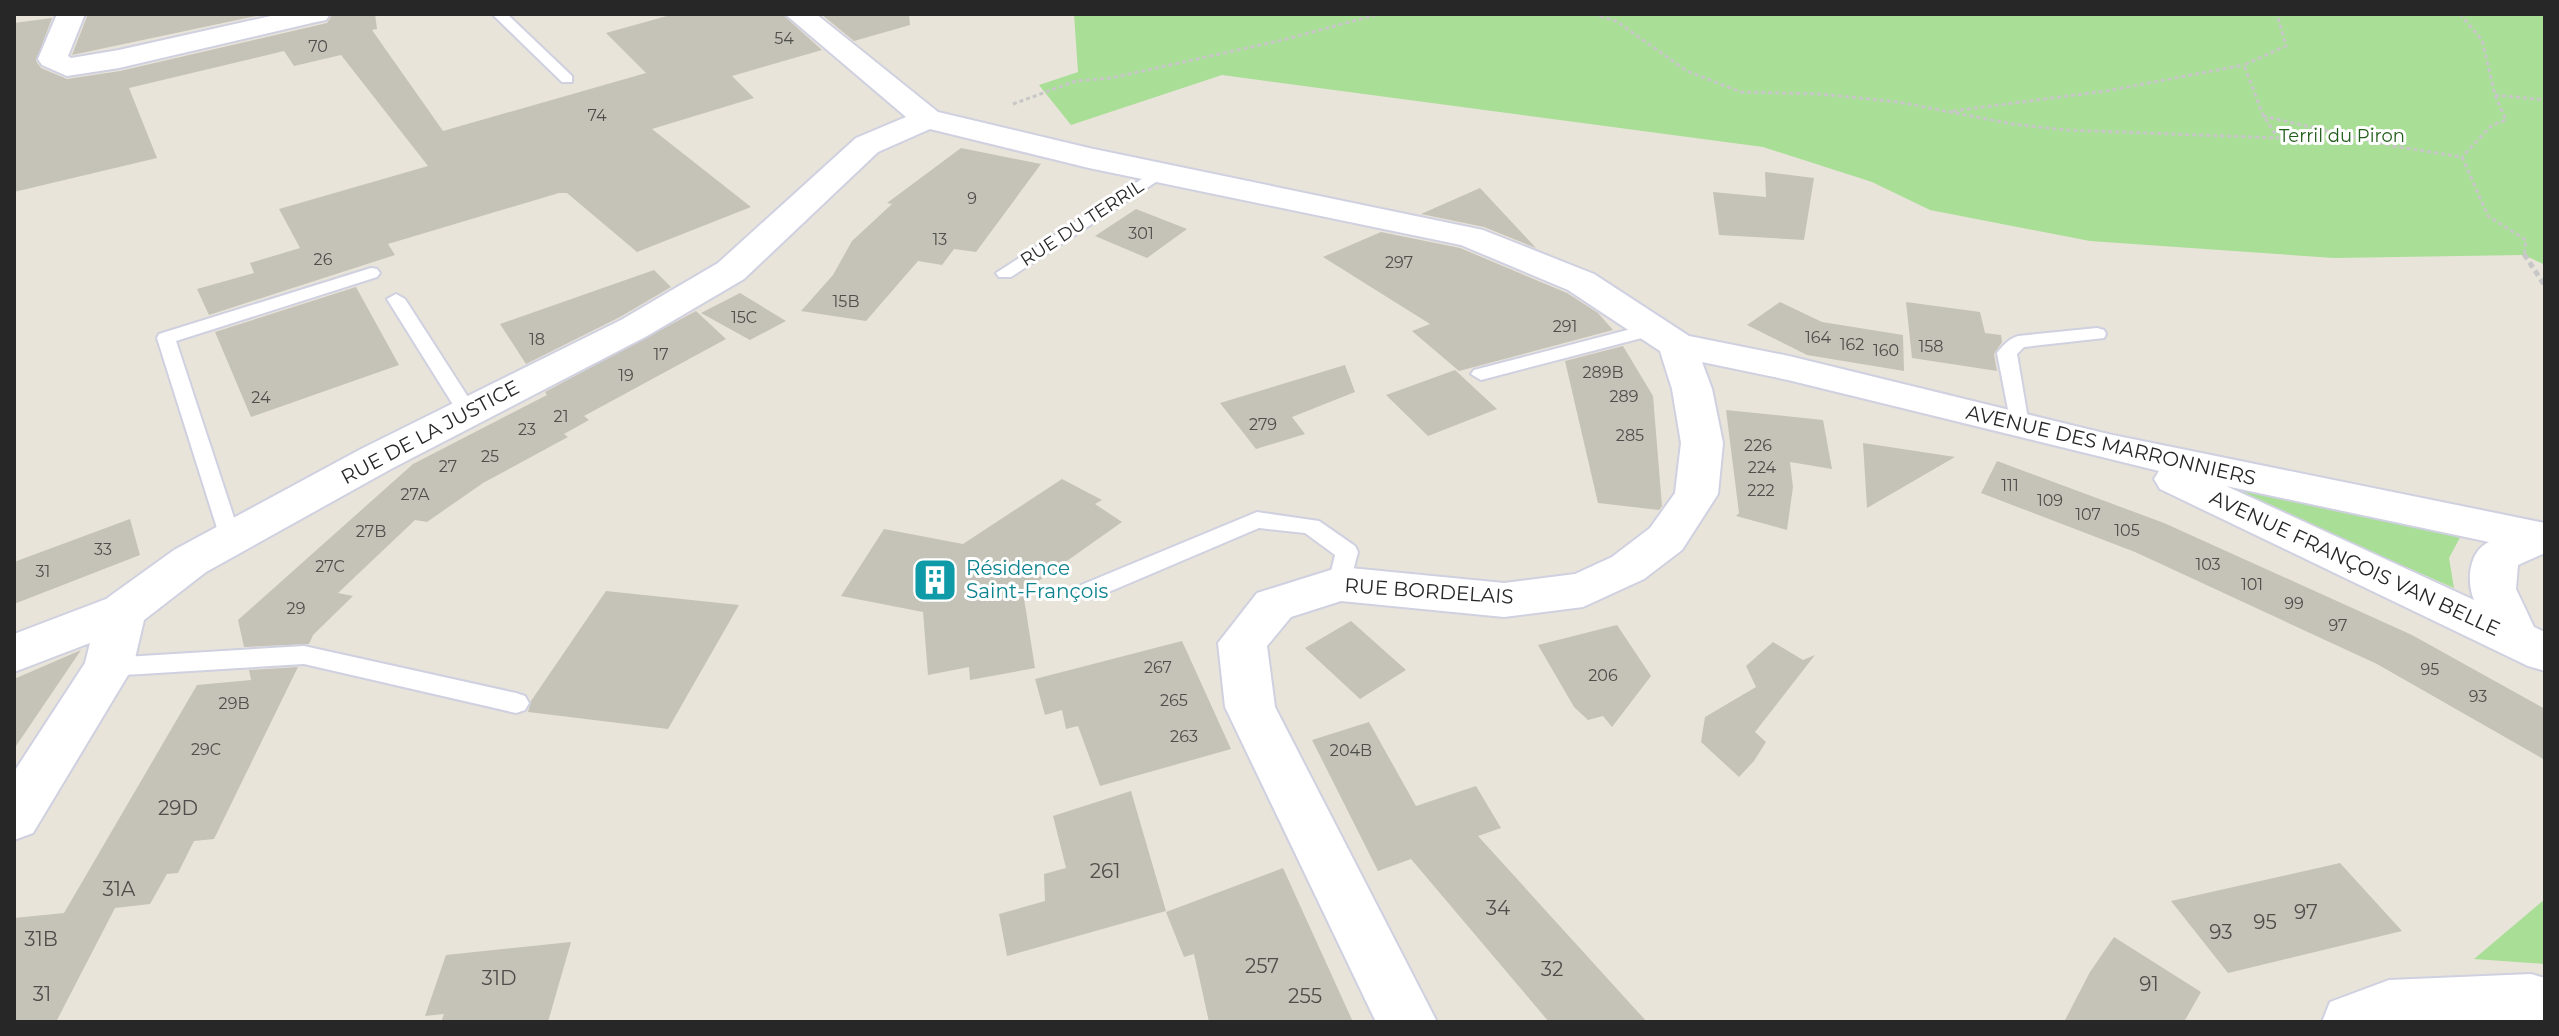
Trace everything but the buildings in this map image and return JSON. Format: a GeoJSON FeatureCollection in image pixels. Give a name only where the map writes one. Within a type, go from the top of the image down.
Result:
{"type":"FeatureCollection","features":[{"type":"Feature","properties":{"kind":"street"},"geometry":{"type":"LineString","coordinates":[[71,14],[52,59],[67,67],[119,59],[316,14]]}},
{"type":"Feature","properties":{"kind":"street"},"geometry":{"type":"LineString","coordinates":[[799,14],[939,123],[1159,173],[1471,237],[1581,282],[1666,337]]}},
{"type":"Feature","properties":{"kind":"street","name":"RUE DE LA JUSTICE"},"geometry":{"type":"LineString","coordinates":[[14,654],[123,611],[190,561],[467,411],[634,328],[731,271],[867,145],[939,123]]}},
{"type":"Feature","properties":{"kind":"street","name":"AVENUE DES MARRONNIERS"},"geometry":{"type":"LineString","coordinates":[[1666,337],[2108,447],[2542,538]]}},
{"type":"Feature","properties":{"kind":"street","name":"RUE BORDELAIS"},"geometry":{"type":"LineString","coordinates":[[1407,1022],[1250,707],[1242,643],[1274,605],[1340,584],[1504,600],[1583,590],[1628,568],[1666,539],[1696,494],[1702,443],[1692,389],[1666,337]]}},
{"type":"Feature","properties":{"kind":"street","name":"AVENUE FRANÇOIS VAN BELLE"},"geometry":{"type":"LineString","coordinates":[[2108,447],[2530,646]]}},
{"type":"Feature","properties":{"kind":"street","name":"AVENUE FRANÇOIS VAN BELLE"},"geometry":{"type":"LineString","coordinates":[[2530,646],[2493,589],[2496,557],[2542,538]]}},
{"type":"Feature","properties":{"kind":"street"},"geometry":{"type":"LineString","coordinates":[[14,817],[108,667],[123,611]]}},
{"type":"Feature","properties":{"kind":"street"},"geometry":{"type":"LineString","coordinates":[[2352,1022],[2389,1008],[2531,1002],[2545,1006]]}},
{"type":"Feature","properties":{"kind":"lane"},"geometry":{"type":"LineString","coordinates":[[499,14],[567,79]]}},
{"type":"Feature","properties":{"kind":"lane","name":"RUE DU TERRIL"},"geometry":{"type":"LineString","coordinates":[[1005,273],[1159,173]]}},
{"type":"Feature","properties":{"kind":"lane"},"geometry":{"type":"LineString","coordinates":[[230,539],[166,338],[371,273]]}},
{"type":"Feature","properties":{"kind":"lane"},"geometry":{"type":"LineString","coordinates":[[396,299],[467,411]]}},
{"type":"Feature","properties":{"kind":"lane"},"geometry":{"type":"LineString","coordinates":[[2019,425],[2007,353],[2018,342],[2097,334]]}},
{"type":"Feature","properties":{"kind":"lane"},"geometry":{"type":"LineString","coordinates":[[1481,374],[1666,337]]}},
{"type":"Feature","properties":{"kind":"lane"},"geometry":{"type":"LineString","coordinates":[[1089,591],[1257,520],[1311,526],[1347,552],[1340,584]]}},
{"type":"Feature","properties":{"kind":"lane"},"geometry":{"type":"LineString","coordinates":[[108,667],[304,655],[516,703]]}},
{"type":"Feature","properties":{"kind":"path"},"geometry":{"type":"LineString","coordinates":[[939,123],[1076,81],[1111,78],[1269,44],[1379,14]]}},
{"type":"Feature","properties":{"kind":"path"},"geometry":{"type":"LineString","coordinates":[[1593,14],[1616,21],[1687,71],[1741,92],[1820,94],[1898,102],[2066,130],[2278,138],[2263,115],[2244,65]]}},
{"type":"Feature","properties":{"kind":"path"},"geometry":{"type":"LineString","coordinates":[[1948,112],[2106,91],[2244,65],[2286,46],[2277,14]]}},
{"type":"Feature","properties":{"kind":"path"},"geometry":{"type":"LineString","coordinates":[[2460,14],[2482,40],[2495,95],[2506,120],[2492,125],[2462,157]]}},
{"type":"Feature","properties":{"kind":"path"},"geometry":{"type":"LineString","coordinates":[[2495,95],[2545,100]]}},
{"type":"Feature","properties":{"kind":"path"},"geometry":{"type":"LineString","coordinates":[[2263,115],[2393,146],[2462,157]]}},
{"type":"Feature","properties":{"kind":"path"},"geometry":{"type":"LineString","coordinates":[[2462,157],[2488,216],[2526,240],[2524,255],[2545,286]]}},
{"type":"Feature","properties":{"kind":"green space","name":"Terril du Piron"},"geometry":{"type":"Polygon","coordinates":[[[1074,14],[2545,14],[2545,265],[2524,255],[2334,258],[2090,241],[1930,210],[1872,182],[1763,147],[1222,75],[1071,125],[1039,85],[1078,72],[1074,14]]]}},
{"type":"Feature","properties":{"kind":"green space"},"geometry":{"type":"Polygon","coordinates":[[[2229,481],[2463,532],[2449,558],[2454,588],[2228,489],[2229,481]]]}},
{"type":"Feature","properties":{"kind":"green space"},"geometry":{"type":"Polygon","coordinates":[[[2545,899],[2545,964],[2474,959],[2545,899]]]}},
{"type":"Feature","properties":{"kind":"place","name":"Résidence Saint-François"},"geometry":{"type":"Point","coordinates":[935,580]}}]}
